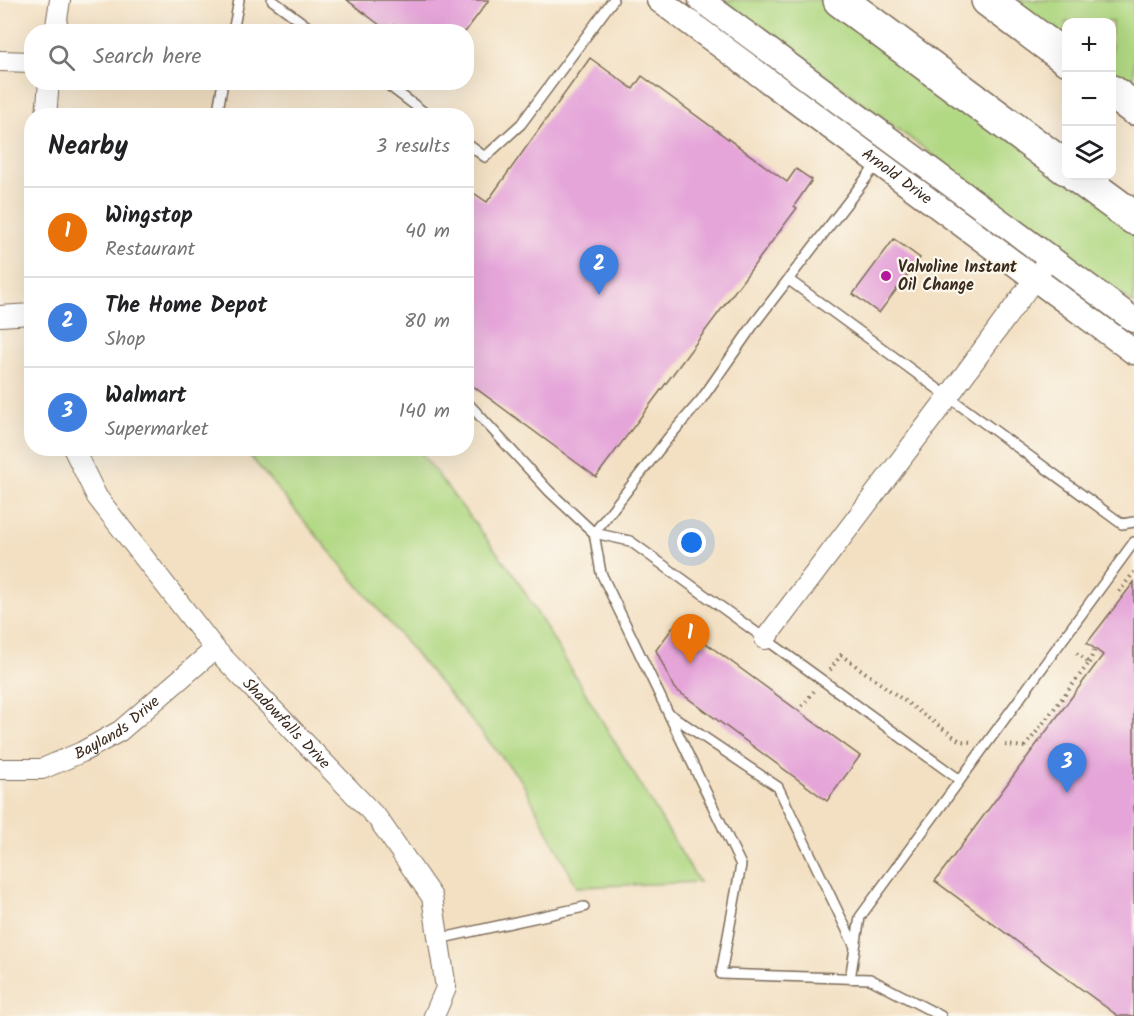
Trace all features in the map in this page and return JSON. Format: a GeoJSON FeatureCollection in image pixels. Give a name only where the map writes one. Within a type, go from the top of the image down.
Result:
{"type":"FeatureCollection","features":[{"type":"Feature","properties":{"kind":"highway"},"geometry":{"type":"LineString","coordinates":[[840,0],[1062,165]]}},
{"type":"Feature","properties":{"kind":"highway"},"geometry":{"type":"LineString","coordinates":[[988,0],[1062,55]]}},
{"type":"Feature","properties":{"kind":"highway"},"geometry":{"type":"LineString","coordinates":[[1116,95],[1134,108]]}},
{"type":"Feature","properties":{"kind":"highway"},"geometry":{"type":"LineString","coordinates":[[1082,180],[1134,218]]}},
{"type":"Feature","properties":{"kind":"street"},"geometry":{"type":"LineString","coordinates":[[56,24],[60,0]]}},
{"type":"Feature","properties":{"kind":"street","name":"Arnold Drive"},"geometry":{"type":"LineString","coordinates":[[659,0],[1134,352]]}},
{"type":"Feature","properties":{"kind":"street","name":"Arnold Drive"},"geometry":{"type":"LineString","coordinates":[[701,0],[1134,320]]}},
{"type":"Feature","properties":{"kind":"street"},"geometry":{"type":"LineString","coordinates":[[0,61],[24,62]]}},
{"type":"Feature","properties":{"kind":"street"},"geometry":{"type":"LineString","coordinates":[[47,108],[48,90]]}},
{"type":"Feature","properties":{"kind":"street"},"geometry":{"type":"LineString","coordinates":[[765,639],[1050,258]]}},
{"type":"Feature","properties":{"kind":"street"},"geometry":{"type":"LineString","coordinates":[[0,316],[24,314]]}},
{"type":"Feature","properties":{"kind":"street","name":"Shadowfalls Drive"},"geometry":{"type":"LineString","coordinates":[[77,456],[97,497],[215,649],[378,819],[432,897],[446,988],[434,1016]]}},
{"type":"Feature","properties":{"kind":"street","name":"Baylands Drive"},"geometry":{"type":"LineString","coordinates":[[0,769],[42,769],[82,752],[120,731],[215,649]]}},
{"type":"Feature","properties":{"kind":"lane"},"geometry":{"type":"LineString","coordinates":[[234,24],[239,0]]}},
{"type":"Feature","properties":{"kind":"lane"},"geometry":{"type":"LineString","coordinates":[[272,0],[304,24]]}},
{"type":"Feature","properties":{"kind":"lane"},"geometry":{"type":"LineString","coordinates":[[474,149],[485,157],[521,124],[613,0]]}},
{"type":"Feature","properties":{"kind":"lane"},"geometry":{"type":"LineString","coordinates":[[218,108],[222,90]]}},
{"type":"Feature","properties":{"kind":"lane"},"geometry":{"type":"LineString","coordinates":[[395,90],[418,108]]}},
{"type":"Feature","properties":{"kind":"lane"},"geometry":{"type":"LineString","coordinates":[[878,162],[754,324],[701,400],[594,533],[601,573],[741,865],[722,974],[870,979],[941,1016]]}},
{"type":"Feature","properties":{"kind":"lane"},"geometry":{"type":"LineString","coordinates":[[789,280],[1122,524],[1134,522]]}},
{"type":"Feature","properties":{"kind":"lane"},"geometry":{"type":"LineString","coordinates":[[474,409],[549,491],[594,533],[630,541],[960,780]]}},
{"type":"Feature","properties":{"kind":"lane"},"geometry":{"type":"LineString","coordinates":[[850,979],[860,917],[1134,542]]}},
{"type":"Feature","properties":{"kind":"lane"},"geometry":{"type":"LineString","coordinates":[[669,713],[778,787],[855,947]]}},
{"type":"Feature","properties":{"kind":"lane"},"geometry":{"type":"LineString","coordinates":[[438,939],[584,907]]}},
{"type":"Feature","properties":{"kind":"path"},"geometry":{"type":"LineString","coordinates":[[1114,598],[1134,572]]}},
{"type":"Feature","properties":{"kind":"path"},"geometry":{"type":"LineString","coordinates":[[1080,643],[1074,651],[1089,663]]}},
{"type":"Feature","properties":{"kind":"path"},"geometry":{"type":"LineString","coordinates":[[840,657],[841,655],[960,741],[1024,747],[1089,663],[1095,649]]}},
{"type":"Feature","properties":{"kind":"green space"},"geometry":{"type":"Polygon","coordinates":[[[723,0],[840,0],[1062,165],[1062,180],[1083,180],[1134,218],[1134,304],[723,0]]]}},
{"type":"Feature","properties":{"kind":"green space"},"geometry":{"type":"Polygon","coordinates":[[[988,0],[1134,0],[1134,96],[1116,90],[1116,18],[1062,18],[1062,55],[988,0]]]}},
{"type":"Feature","properties":{"kind":"green space"},"geometry":{"type":"Polygon","coordinates":[[[250,456],[423,456],[515,576],[699,882],[577,887],[521,780],[250,456]]]}},
{"type":"Feature","properties":{"kind":"building"},"geometry":{"type":"Polygon","coordinates":[[[347,0],[489,0],[471,24],[378,24],[347,0]]]}},
{"type":"Feature","properties":{"kind":"building"},"geometry":{"type":"Polygon","coordinates":[[[590,58],[633,89],[642,76],[787,182],[796,169],[812,180],[794,206],[797,208],[596,477],[474,387],[474,193],[487,202],[590,58]]]}},
{"type":"Feature","properties":{"kind":"building","name":"Valvoline Instant Oil Change"},"geometry":{"type":"Polygon","coordinates":[[[894,239],[920,258],[879,313],[853,294],[894,239]]]}},
{"type":"Feature","properties":{"kind":"building"},"geometry":{"type":"Polygon","coordinates":[[[1134,582],[1134,1016],[1118,1016],[935,881],[1103,655],[1087,643],[1134,582]]]}},
{"type":"Feature","properties":{"kind":"building"},"geometry":{"type":"Polygon","coordinates":[[[677,622],[860,756],[827,801],[674,688],[656,650],[677,622]]]}},
{"type":"Feature","properties":{"kind":"place","name":"Valvoline Instant Oil Change"},"geometry":{"type":"Point","coordinates":[886,276]}},
{"type":"Feature","properties":{"kind":"place","name":"The Home Depot"},"geometry":{"type":"Point","coordinates":[599,295]}},
{"type":"Feature","properties":{"kind":"place","name":"Wingstop"},"geometry":{"type":"Point","coordinates":[690,664]}},
{"type":"Feature","properties":{"kind":"place","name":"Walmart"},"geometry":{"type":"Point","coordinates":[1067,793]}}]}
